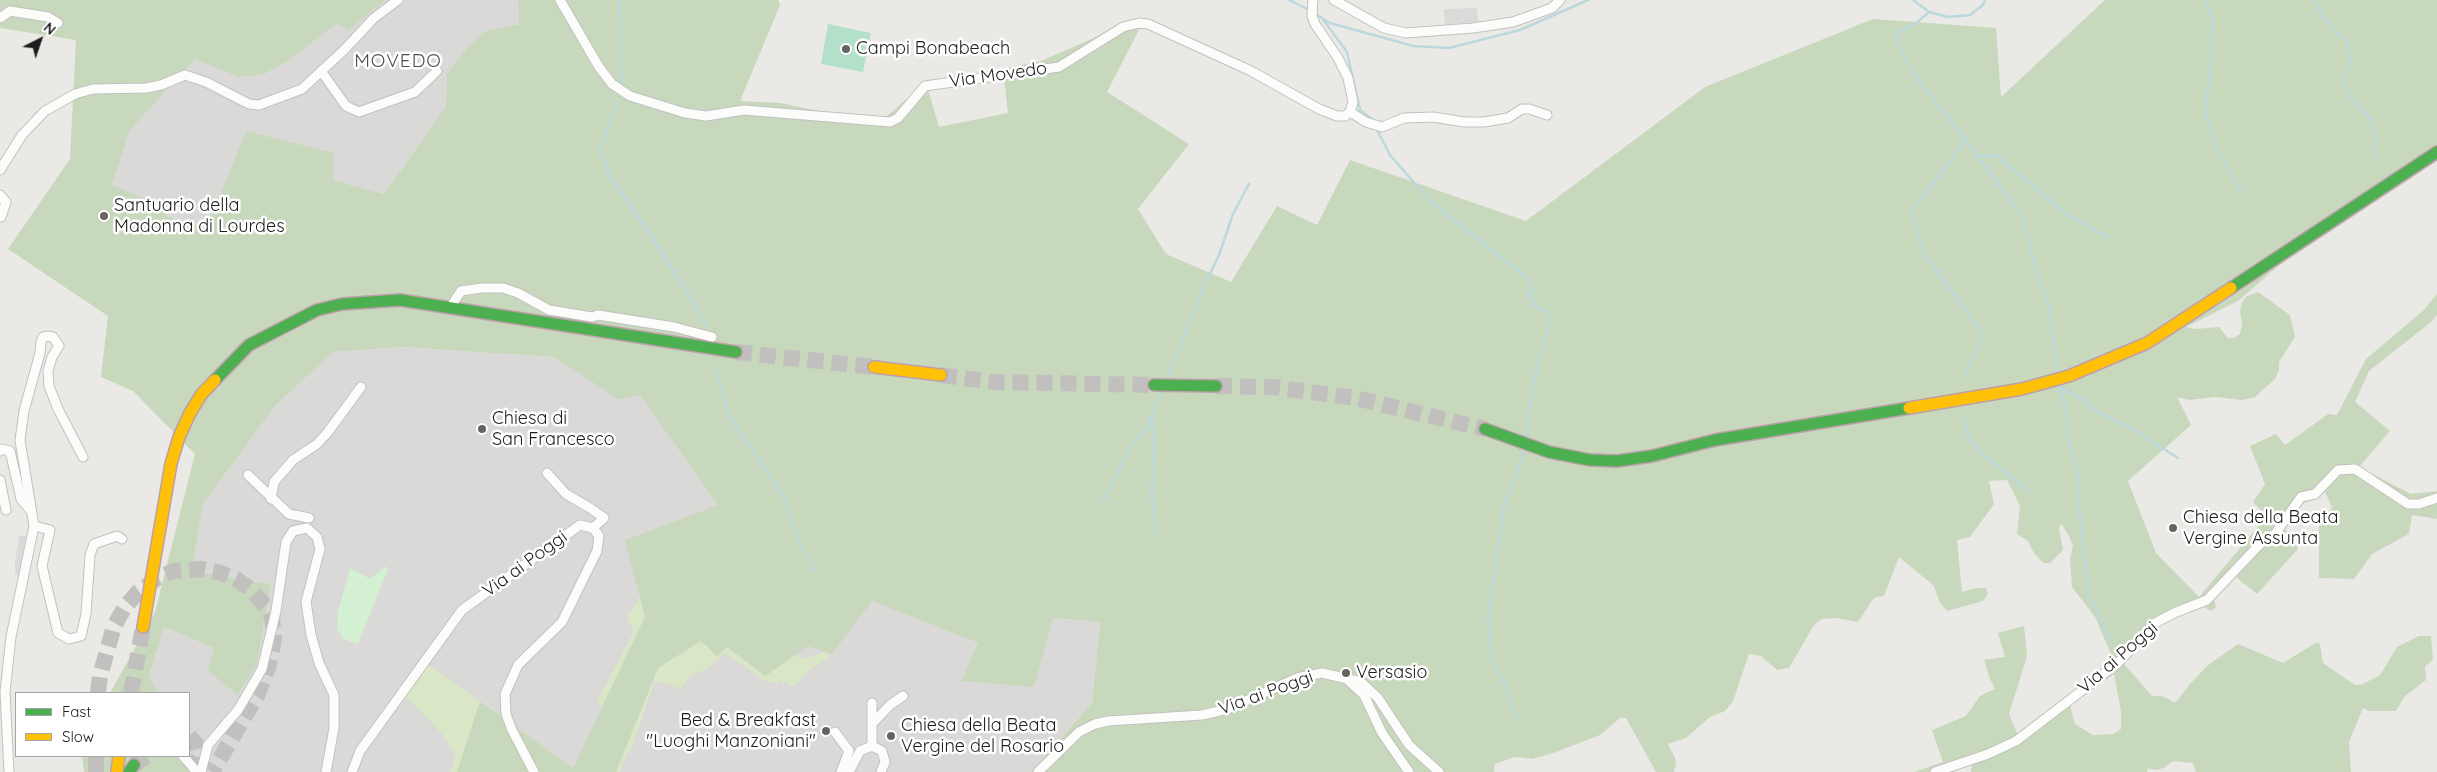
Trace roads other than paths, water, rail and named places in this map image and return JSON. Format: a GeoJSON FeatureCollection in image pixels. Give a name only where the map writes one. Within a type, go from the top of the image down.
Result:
{"type":"FeatureCollection","features":[{"type":"Feature","properties":{"kind":"highway"},"geometry":{"type":"LineString","coordinates":[[1485,429],[1549,452],[1590,460],[1617,461],[1652,456],[1716,440],[2022,388],[2069,376],[2147,343],[2437,152]]}},
{"type":"Feature","properties":{"kind":"highway"},"geometry":{"type":"LineString","coordinates":[[143,627],[161,515],[179,436],[201,396],[248,345],[292,321],[317,310],[342,304],[400,300],[736,352]]}},
{"type":"Feature","properties":{"kind":"highway"},"geometry":{"type":"LineString","coordinates":[[874,367],[941,375]]}},
{"type":"Feature","properties":{"kind":"highway"},"geometry":{"type":"LineString","coordinates":[[1154,385],[1216,386]]}},
{"type":"Feature","properties":{"kind":"highway"},"geometry":{"type":"LineString","coordinates":[[117,772],[119,757]]}},
{"type":"Feature","properties":{"kind":"street"},"geometry":{"type":"LineString","coordinates":[[0,170],[34,122],[45,111],[75,94],[93,89],[146,88],[161,85],[185,75],[206,82],[249,104],[259,105],[302,89],[374,18],[398,0]]}},
{"type":"Feature","properties":{"kind":"street","name":"Via Movedo"},"geometry":{"type":"LineString","coordinates":[[560,0],[599,67],[612,84],[630,96],[685,113],[706,116],[744,110],[890,122],[898,118],[925,86],[1060,67],[1124,27],[1140,23],[1148,24],[1251,71],[1319,109],[1337,116],[1345,116],[1350,112]]}},
{"type":"Feature","properties":{"kind":"street"},"geometry":{"type":"LineString","coordinates":[[1334,0],[1384,28],[1406,33],[1473,28],[1513,22],[1552,8],[1560,0]]}},
{"type":"Feature","properties":{"kind":"street"},"geometry":{"type":"LineString","coordinates":[[1313,1],[1312,16],[1348,78],[1352,102],[1350,112],[1366,122],[1382,126],[1404,118],[1433,117],[1464,122],[1484,122],[1508,118],[1522,109],[1529,109],[1547,115]]}},
{"type":"Feature","properties":{"kind":"street"},"geometry":{"type":"LineString","coordinates":[[0,18],[10,11],[48,17],[58,23]]}},
{"type":"Feature","properties":{"kind":"street"},"geometry":{"type":"LineString","coordinates":[[321,71],[346,106],[358,112],[415,92],[437,71]]}},
{"type":"Feature","properties":{"kind":"street"},"geometry":{"type":"LineString","coordinates":[[0,195],[6,202],[1,217]]}},
{"type":"Feature","properties":{"kind":"street"},"geometry":{"type":"LineString","coordinates":[[450,308],[461,291],[503,288],[518,293],[549,310],[592,317],[598,315],[674,327],[712,337]]}},
{"type":"Feature","properties":{"kind":"street"},"geometry":{"type":"LineString","coordinates":[[9,772],[5,692],[11,637],[34,526],[20,440],[24,410],[40,353],[40,342],[42,338],[47,336],[53,337],[58,346],[52,357],[48,372],[49,386],[58,409],[83,457]]}},
{"type":"Feature","properties":{"kind":"street"},"geometry":{"type":"LineString","coordinates":[[271,499],[274,482],[293,460],[317,444],[328,432],[361,387]]}},
{"type":"Feature","properties":{"kind":"street"},"geometry":{"type":"LineString","coordinates":[[0,451],[1,449],[10,450],[21,499],[31,511]]}},
{"type":"Feature","properties":{"kind":"street","name":"Via ai Poggi"},"geometry":{"type":"LineString","coordinates":[[1935,772],[1988,754],[2016,741],[2118,663],[2155,623],[2207,600],[2260,544],[2275,534],[2301,497],[2315,494],[2338,470],[2355,469],[2369,476],[2408,504],[2419,504],[2437,498]]}},
{"type":"Feature","properties":{"kind":"street"},"geometry":{"type":"LineString","coordinates":[[534,772],[512,730],[506,714],[505,694],[518,665],[562,622],[598,551],[599,536],[593,528],[604,518],[566,494],[547,473]]}},
{"type":"Feature","properties":{"kind":"street"},"geometry":{"type":"LineString","coordinates":[[248,475],[271,499],[289,514],[305,518],[301,529]]}},
{"type":"Feature","properties":{"kind":"street"},"geometry":{"type":"LineString","coordinates":[[0,480],[6,510]]}},
{"type":"Feature","properties":{"kind":"street","name":"Via ai Poggi"},"geometry":{"type":"LineString","coordinates":[[352,772],[360,752],[462,610],[580,525],[593,528]]}},
{"type":"Feature","properties":{"kind":"street"},"geometry":{"type":"LineString","coordinates":[[34,526],[50,530],[42,566],[58,633],[69,639],[80,636],[87,606],[90,555],[94,544],[117,536],[122,540]]}},
{"type":"Feature","properties":{"kind":"street"},"geometry":{"type":"LineString","coordinates":[[201,772],[208,745],[238,710],[262,669],[276,611],[286,542],[293,531],[307,528],[317,537],[320,549],[306,602],[311,635],[319,663],[334,695],[334,728],[326,772]]}},
{"type":"Feature","properties":{"kind":"street","name":"Via ai Poggi"},"geometry":{"type":"LineString","coordinates":[[1038,772],[1079,732],[1095,724],[1108,721],[1202,715],[1228,709],[1297,678],[1322,673],[1362,682],[1378,698],[1409,745],[1439,772]]}},
{"type":"Feature","properties":{"kind":"street"},"geometry":{"type":"LineString","coordinates":[[1348,680],[1364,696],[1382,733],[1409,772]]}},
{"type":"Feature","properties":{"kind":"street"},"geometry":{"type":"LineString","coordinates":[[872,724],[890,705],[902,696]]}},
{"type":"Feature","properties":{"kind":"street"},"geometry":{"type":"LineString","coordinates":[[872,703],[870,738],[872,746]]}},
{"type":"Feature","properties":{"kind":"street"},"geometry":{"type":"LineString","coordinates":[[835,732],[849,751],[841,772]]}},
{"type":"Feature","properties":{"kind":"street"},"geometry":{"type":"LineString","coordinates":[[849,772],[860,751],[872,746],[882,751],[885,762],[881,772]]}},
{"type":"Feature","properties":{"kind":"street"},"geometry":{"type":"LineString","coordinates":[[184,757],[196,772]]}},
{"type":"Feature","properties":{"kind":"waterway"},"geometry":{"type":"LineString","coordinates":[[619,0],[621,84]]}},
{"type":"Feature","properties":{"kind":"waterway"},"geometry":{"type":"LineString","coordinates":[[1289,0],[1309,10]]}},
{"type":"Feature","properties":{"kind":"waterway"},"geometry":{"type":"LineString","coordinates":[[1314,13],[1330,23],[1413,46],[1449,48],[1520,30],[1588,0]]}},
{"type":"Feature","properties":{"kind":"waterway"},"geometry":{"type":"LineString","coordinates":[[1913,0],[1929,12],[1948,17],[1970,15],[1983,5],[1985,0]]}},
{"type":"Feature","properties":{"kind":"waterway"},"geometry":{"type":"LineString","coordinates":[[2205,0],[2213,18],[2212,57],[2205,112],[2218,151],[2241,191]]}},
{"type":"Feature","properties":{"kind":"waterway"},"geometry":{"type":"LineString","coordinates":[[2314,0],[2324,18],[2347,42],[2350,61],[2344,81],[2349,95],[2371,119],[2375,135],[2374,157]]}},
{"type":"Feature","properties":{"kind":"waterway"},"geometry":{"type":"LineString","coordinates":[[1929,12],[1914,25],[1897,33],[1898,44],[1915,76],[1966,140],[2022,217],[2039,280],[2050,308],[2057,374]]}},
{"type":"Feature","properties":{"kind":"waterway"},"geometry":{"type":"LineString","coordinates":[[1322,18],[1347,52],[1360,110],[1373,120]]}},
{"type":"Feature","properties":{"kind":"waterway"},"geometry":{"type":"LineString","coordinates":[[617,102],[600,150],[609,174],[655,242],[697,308],[707,328]]}},
{"type":"Feature","properties":{"kind":"waterway"},"geometry":{"type":"LineString","coordinates":[[1376,128],[1390,155],[1431,202],[1525,276],[1533,290],[1528,295],[1535,306],[1547,312],[1549,324],[1533,384],[1526,437]]}},
{"type":"Feature","properties":{"kind":"waterway"},"geometry":{"type":"LineString","coordinates":[[1965,141],[1912,211],[1917,236],[1927,257],[1981,331],[1978,348],[1965,375]]}},
{"type":"Feature","properties":{"kind":"waterway"},"geometry":{"type":"LineString","coordinates":[[1977,156],[1996,155],[2068,215],[2109,238]]}},
{"type":"Feature","properties":{"kind":"waterway"},"geometry":{"type":"LineString","coordinates":[[1167,379],[1205,284],[1219,255],[1233,214],[1249,184]]}},
{"type":"Feature","properties":{"kind":"waterway"},"geometry":{"type":"LineString","coordinates":[[715,367],[729,416],[783,495],[798,539],[814,570]]}},
{"type":"Feature","properties":{"kind":"waterway"},"geometry":{"type":"LineString","coordinates":[[2060,385],[2060,388],[2083,400],[2095,411],[2132,429],[2178,458]]}},
{"type":"Feature","properties":{"kind":"waterway"},"geometry":{"type":"LineString","coordinates":[[2060,388],[2067,414],[2068,438],[2079,480],[2079,506],[2089,595],[2110,639]]}},
{"type":"Feature","properties":{"kind":"waterway"},"geometry":{"type":"LineString","coordinates":[[1103,501],[1133,443],[1147,428],[1162,391]]}},
{"type":"Feature","properties":{"kind":"waterway"},"geometry":{"type":"LineString","coordinates":[[1964,416],[1969,439],[1983,454],[2028,491]]}},
{"type":"Feature","properties":{"kind":"waterway"},"geometry":{"type":"LineString","coordinates":[[1152,419],[1154,441],[1152,496],[1157,535]]}},
{"type":"Feature","properties":{"kind":"waterway"},"geometry":{"type":"LineString","coordinates":[[1517,718],[1505,685],[1492,661],[1488,618],[1504,506],[1525,450]]}},
{"type":"Feature","properties":{"kind":"tunnel"},"geometry":{"type":"LineString","coordinates":[[736,352],[874,367]]}},
{"type":"Feature","properties":{"kind":"tunnel"},"geometry":{"type":"LineString","coordinates":[[941,375],[993,382],[1154,385]]}},
{"type":"Feature","properties":{"kind":"tunnel"},"geometry":{"type":"LineString","coordinates":[[1216,386],[1273,387],[1356,398],[1485,429]]}},
{"type":"Feature","properties":{"kind":"tunnel"},"geometry":{"type":"LineString","coordinates":[[98,692],[100,676],[114,626],[125,607],[138,592],[156,579],[174,571],[202,569],[218,572],[236,579],[250,589],[268,609],[272,617],[274,638],[268,668],[257,696],[212,772]]}},
{"type":"Feature","properties":{"kind":"tunnel"},"geometry":{"type":"LineString","coordinates":[[131,692],[143,627]]}},
{"type":"Feature","properties":{"kind":"tunnel"},"geometry":{"type":"LineString","coordinates":[[189,772],[198,758],[196,744],[190,737]]}},
{"type":"Feature","properties":{"kind":"tunnel"},"geometry":{"type":"LineString","coordinates":[[96,757],[96,772]]}},
{"type":"Feature","properties":{"kind":"tunnel"},"geometry":{"type":"LineString","coordinates":[[134,765],[145,757]]}},
{"type":"Feature","properties":{"kind":"place","name":"Campi Bonabeach"},"geometry":{"type":"Point","coordinates":[846,49]}},
{"type":"Feature","properties":{"kind":"place","name":"Santuario della Madonna di Lourdes"},"geometry":{"type":"Point","coordinates":[104,216]}},
{"type":"Feature","properties":{"kind":"place","name":"Chiesa di San Francesco"},"geometry":{"type":"Point","coordinates":[482,429]}},
{"type":"Feature","properties":{"kind":"place","name":"Chiesa della Beata Vergine Assunta"},"geometry":{"type":"Point","coordinates":[2173,528]}},
{"type":"Feature","properties":{"kind":"place","name":"Versasio"},"geometry":{"type":"Point","coordinates":[1346,673]}},
{"type":"Feature","properties":{"kind":"place","name":"Bed & Breakfast \"Luoghi Manzoniani\""},"geometry":{"type":"Point","coordinates":[826,731]}},
{"type":"Feature","properties":{"kind":"place","name":"Chiesa della Beata Vergine del Rosario"},"geometry":{"type":"Point","coordinates":[891,736]}},
{"type":"Feature","properties":{"kind":"district","name":"MOVEDO"},"geometry":{"type":"Point","coordinates":[398,61]}}]}
